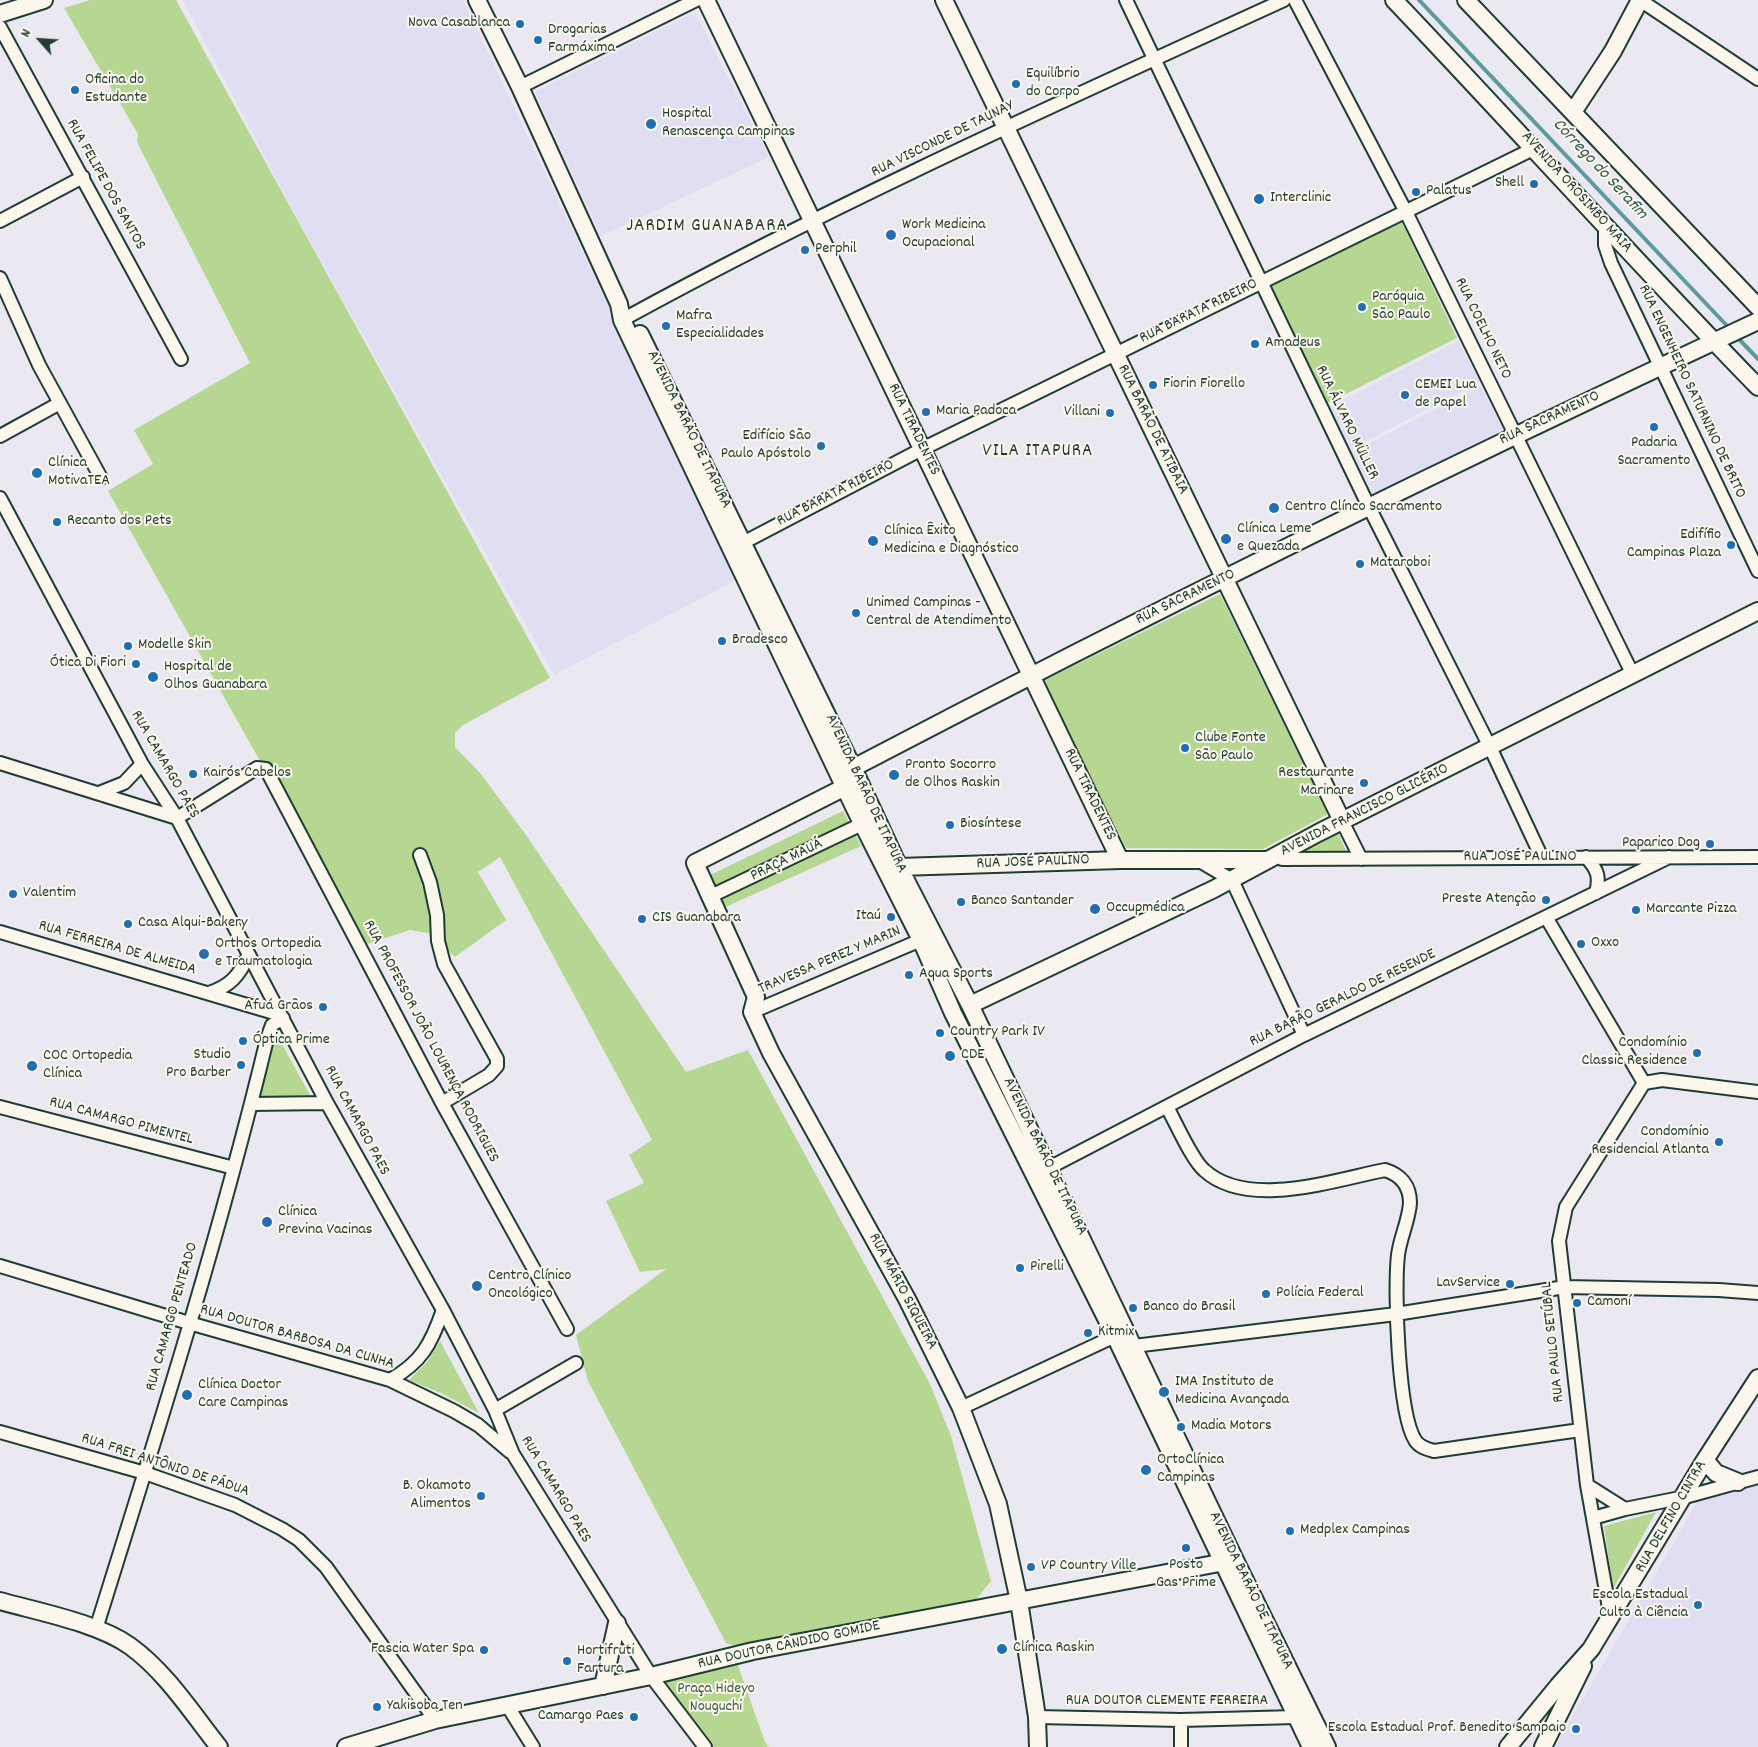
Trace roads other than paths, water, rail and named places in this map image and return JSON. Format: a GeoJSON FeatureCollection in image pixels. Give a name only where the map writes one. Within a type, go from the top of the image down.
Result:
{"type":"FeatureCollection","features":[{"type":"Feature","properties":{"kind":"main road"},"geometry":{"type":"LineString","coordinates":[[0,14],[44,0]]}},
{"type":"Feature","properties":{"kind":"main road","name":"AVENIDA BARÃO DE ITAPURA"},"geometry":{"type":"LineString","coordinates":[[477,0],[520,86],[623,313],[737,546],[853,768],[952,1013],[1042,1172],[1134,1346],[1310,1747]]}},
{"type":"Feature","properties":{"kind":"main road","name":"RUA TIRADENTES"},"geometry":{"type":"LineString","coordinates":[[706,0],[1120,860]]}},
{"type":"Feature","properties":{"kind":"main road","name":"RUA BARÃO DE ATIBAIA"},"geometry":{"type":"LineString","coordinates":[[944,0],[1342,821]]}},
{"type":"Feature","properties":{"kind":"main road","name":"AVENIDA OROSIMBO MAIA"},"geometry":{"type":"LineString","coordinates":[[1394,0],[1535,148],[1656,282],[1717,340],[1758,387]]}},
{"type":"Feature","properties":{"kind":"main road"},"geometry":{"type":"LineString","coordinates":[[1466,0],[1758,307]]}},
{"type":"Feature","properties":{"kind":"main road"},"geometry":{"type":"LineString","coordinates":[[1573,112],[1613,51],[1640,0]]}},
{"type":"Feature","properties":{"kind":"main road","name":"RUA SACRAMENTO"},"geometry":{"type":"LineString","coordinates":[[853,768],[1031,676],[1369,507],[1515,435],[1758,321]]}},
{"type":"Feature","properties":{"kind":"main road","name":"AVENIDA BARÃO DE ITAPURA"},"geometry":{"type":"LineString","coordinates":[[737,546],[862,824],[894,870],[970,1005],[1115,1336],[1228,1562],[1327,1747]]}},
{"type":"Feature","properties":{"kind":"main road","name":"AVENIDA FRANCISCO GLICÉRIO"},"geometry":{"type":"LineString","coordinates":[[970,1005],[1276,860],[1342,821],[1758,611]]}},
{"type":"Feature","properties":{"kind":"main road"},"geometry":{"type":"LineString","coordinates":[[845,787],[853,768]]}},
{"type":"Feature","properties":{"kind":"main road","name":"RUA MÁRIO SIQUEIRA"},"geometry":{"type":"LineString","coordinates":[[845,787],[695,863],[756,997],[752,1012],[776,1061],[907,1299],[961,1408],[998,1504],[1019,1601],[1037,1717],[1038,1747]]}},
{"type":"Feature","properties":{"kind":"main road","name":"RUA JOSÉ PAULINO"},"geometry":{"type":"LineString","coordinates":[[894,870],[1120,860],[1276,860]]}},
{"type":"Feature","properties":{"kind":"main road"},"geometry":{"type":"LineString","coordinates":[[1741,1403],[1758,1366]]}},
{"type":"Feature","properties":{"kind":"main road","name":"RUA DELFINO CINTRA"},"geometry":{"type":"LineString","coordinates":[[1508,1747],[1591,1649],[1684,1498],[1705,1460],[1758,1378]]}},
{"type":"Feature","properties":{"kind":"main road"},"geometry":{"type":"LineString","coordinates":[[1705,1460],[1716,1473],[1738,1482]]}},
{"type":"Feature","properties":{"kind":"main road","name":"RUA DOUTOR CÂNDIDO GOMIDE"},"geometry":{"type":"LineString","coordinates":[[346,1747],[366,1744],[435,1720],[651,1676],[752,1651],[1228,1562]]}},
{"type":"Feature","properties":{"kind":"main road"},"geometry":{"type":"LineString","coordinates":[[0,1601],[96,1629],[130,1646],[157,1670],[219,1747]]}},
{"type":"Feature","properties":{"kind":"main road"},"geometry":{"type":"LineString","coordinates":[[603,1686],[618,1623]]}},
{"type":"Feature","properties":{"kind":"main road"},"geometry":{"type":"LineString","coordinates":[[1543,1747],[1591,1649]]}},
{"type":"Feature","properties":{"kind":"main road"},"geometry":{"type":"LineString","coordinates":[[1534,1717],[1548,1723],[1553,1729]]}},
{"type":"Feature","properties":{"kind":"main road"},"geometry":{"type":"LineString","coordinates":[[1495,1747],[1521,1733]]}},
{"type":"Feature","properties":{"kind":"street"},"geometry":{"type":"LineString","coordinates":[[520,86],[696,0]]}},
{"type":"Feature","properties":{"kind":"street","name":"RUA ÁLVARO MÜLLER"},"geometry":{"type":"LineString","coordinates":[[1126,0],[1369,507],[1490,747],[1542,858]]}},
{"type":"Feature","properties":{"kind":"street","name":"RUA VISCONDE DE TAUNAY"},"geometry":{"type":"LineString","coordinates":[[623,313],[1006,127],[1284,0]]}},
{"type":"Feature","properties":{"kind":"street","name":"RUA COELHO NETO"},"geometry":{"type":"LineString","coordinates":[[1295,0],[1405,210],[1633,675]]}},
{"type":"Feature","properties":{"kind":"street"},"geometry":{"type":"LineString","coordinates":[[1640,0],[1758,80]]}},
{"type":"Feature","properties":{"kind":"street","name":"RUA FELIPE DOS SANTOS"},"geometry":{"type":"LineString","coordinates":[[0,27],[180,359]]}},
{"type":"Feature","properties":{"kind":"street","name":"RUA BARATA RIBEIRO"},"geometry":{"type":"LineString","coordinates":[[737,546],[922,450],[1405,210],[1535,148]]}},
{"type":"Feature","properties":{"kind":"street"},"geometry":{"type":"LineString","coordinates":[[0,221],[83,177]]}},
{"type":"Feature","properties":{"kind":"street","name":"RUA ENGENHEIRO SATURNINO DE BRITO"},"geometry":{"type":"LineString","coordinates":[[1605,224],[1605,246],[1611,263],[1758,572]]}},
{"type":"Feature","properties":{"kind":"street"},"geometry":{"type":"LineString","coordinates":[[0,278],[39,365],[101,478]]}},
{"type":"Feature","properties":{"kind":"street"},"geometry":{"type":"LineString","coordinates":[[0,436],[60,404]]}},
{"type":"Feature","properties":{"kind":"street","name":"RUA CAMARGO PAES"},"geometry":{"type":"LineString","coordinates":[[0,498],[142,764],[177,818],[327,1103],[443,1310],[494,1410],[513,1454],[651,1676],[705,1747]]}},
{"type":"Feature","properties":{"kind":"street"},"geometry":{"type":"LineString","coordinates":[[0,763],[177,818]]}},
{"type":"Feature","properties":{"kind":"street"},"geometry":{"type":"LineString","coordinates":[[99,793],[124,782],[142,764]]}},
{"type":"Feature","properties":{"kind":"street","name":"RUA PROFESSOR JOÃO LOURENÇA RODRIGUES"},"geometry":{"type":"LineString","coordinates":[[177,818],[257,768],[266,770],[442,1103],[567,1329]]}},
{"type":"Feature","properties":{"kind":"street","name":"RUA BARÃO DE ATIBAIA"},"geometry":{"type":"LineString","coordinates":[[1342,821],[1361,859]]}},
{"type":"Feature","properties":{"kind":"street","name":"PRAÇA MAUÁ"},"geometry":{"type":"LineString","coordinates":[[711,896],[862,824]]}},
{"type":"Feature","properties":{"kind":"street"},"geometry":{"type":"LineString","coordinates":[[420,855],[430,882],[437,915],[438,941],[444,964],[497,1059],[497,1066],[489,1075],[442,1103]]}},
{"type":"Feature","properties":{"kind":"street"},"geometry":{"type":"LineString","coordinates":[[1586,857],[1596,868],[1598,875],[1596,893]]}},
{"type":"Feature","properties":{"kind":"street","name":"RUA BARÃO GERALDO DE RESENDE"},"geometry":{"type":"LineString","coordinates":[[1042,1172],[1304,1035],[1669,857]]}},
{"type":"Feature","properties":{"kind":"street","name":"RUA JOSÉ PAULINO"},"geometry":{"type":"LineString","coordinates":[[1276,860],[1758,857]]}},
{"type":"Feature","properties":{"kind":"street"},"geometry":{"type":"LineString","coordinates":[[1198,860],[1232,880],[1304,1035]]}},
{"type":"Feature","properties":{"kind":"street"},"geometry":{"type":"LineString","coordinates":[[1546,917],[1644,1083],[1662,1080],[1758,1092]]}},
{"type":"Feature","properties":{"kind":"street","name":"RUA FERREIRA DE ALMEIDA"},"geometry":{"type":"LineString","coordinates":[[0,932],[209,993],[282,1017]]}},
{"type":"Feature","properties":{"kind":"street","name":"TRAVESSA PEREZ Y MARIN"},"geometry":{"type":"LineString","coordinates":[[752,1012],[921,940]]}},
{"type":"Feature","properties":{"kind":"street"},"geometry":{"type":"LineString","coordinates":[[209,993],[222,989],[236,979],[248,956]]}},
{"type":"Feature","properties":{"kind":"street","name":"RUA CAMARGO PENTEADO"},"geometry":{"type":"LineString","coordinates":[[96,1629],[145,1473],[189,1323],[234,1168],[270,1031],[272,1025],[282,1017]]}},
{"type":"Feature","properties":{"kind":"street","name":"RUA PAULO SETÚBAL"},"geometry":{"type":"LineString","coordinates":[[1611,1619],[1587,1485],[1559,1241],[1566,1206],[1644,1083]]}},
{"type":"Feature","properties":{"kind":"street"},"geometry":{"type":"LineString","coordinates":[[251,1104],[327,1103]]}},
{"type":"Feature","properties":{"kind":"street","name":"RUA CAMARGO PIMENTEL"},"geometry":{"type":"LineString","coordinates":[[0,1107],[234,1168]]}},
{"type":"Feature","properties":{"kind":"street"},"geometry":{"type":"LineString","coordinates":[[1167,1107],[1202,1169],[1220,1183],[1245,1190],[1289,1189],[1385,1170],[1396,1173],[1405,1182],[1410,1203],[1398,1255],[1396,1314],[1407,1421],[1416,1442],[1422,1447],[1434,1451],[1580,1430]]}},
{"type":"Feature","properties":{"kind":"street","name":"RUA DOUTOR BARBOSA DA CUNHA"},"geometry":{"type":"LineString","coordinates":[[0,1266],[189,1323],[390,1380],[426,1396],[478,1425],[513,1454]]}},
{"type":"Feature","properties":{"kind":"street"},"geometry":{"type":"LineString","coordinates":[[1134,1346],[1396,1314],[1565,1287],[1719,1290],[1758,1293]]}},
{"type":"Feature","properties":{"kind":"street"},"geometry":{"type":"LineString","coordinates":[[390,1380],[407,1371],[422,1356],[434,1335],[443,1310]]}},
{"type":"Feature","properties":{"kind":"street"},"geometry":{"type":"LineString","coordinates":[[961,1408],[1115,1336]]}},
{"type":"Feature","properties":{"kind":"street"},"geometry":{"type":"LineString","coordinates":[[494,1410],[576,1363]]}},
{"type":"Feature","properties":{"kind":"street","name":"RUA FREI ANTÔNIO DE PÁDUA"},"geometry":{"type":"LineString","coordinates":[[0,1432],[145,1473],[236,1505],[266,1518],[299,1540],[326,1568],[435,1720]]}},
{"type":"Feature","properties":{"kind":"street"},"geometry":{"type":"LineString","coordinates":[[1592,1518],[1625,1509],[1684,1498],[1758,1477]]}},
{"type":"Feature","properties":{"kind":"street"},"geometry":{"type":"LineString","coordinates":[[1587,1485],[1625,1509]]}},
{"type":"Feature","properties":{"kind":"street"},"geometry":{"type":"LineString","coordinates":[[507,1705],[533,1747]]}},
{"type":"Feature","properties":{"kind":"street","name":"RUA DOUTOR CLEMENTE FERREIRA"},"geometry":{"type":"LineString","coordinates":[[1037,1717],[1181,1720],[1296,1717]]}},
{"type":"Feature","properties":{"kind":"street"},"geometry":{"type":"LineString","coordinates":[[1181,1720],[1181,1747]]}},
{"type":"Feature","properties":{"kind":"waterway","name":"Córrego do Serafim"},"geometry":{"type":"LineString","coordinates":[[1419,0],[1731,330]]}},
{"type":"Feature","properties":{"kind":"waterway","name":"Córrego do Serafim"},"geometry":{"type":"LineString","coordinates":[[1735,335],[1758,359]]}},
{"type":"Feature","properties":{"kind":"place","name":"Nova Casablanca"},"geometry":{"type":"Point","coordinates":[520,24]}},
{"type":"Feature","properties":{"kind":"place","name":"Drogarias Farmáxima"},"geometry":{"type":"Point","coordinates":[538,40]}},
{"type":"Feature","properties":{"kind":"place","name":"Equilíbrio do Corpo"},"geometry":{"type":"Point","coordinates":[1016,84]}},
{"type":"Feature","properties":{"kind":"place","name":"Oficina do Estudante"},"geometry":{"type":"Point","coordinates":[75,90]}},
{"type":"Feature","properties":{"kind":"place","name":"Hospital Renascença Campinas"},"geometry":{"type":"Point","coordinates":[651,124]}},
{"type":"Feature","properties":{"kind":"place","name":"Shell"},"geometry":{"type":"Point","coordinates":[1534,184]}},
{"type":"Feature","properties":{"kind":"place","name":"Palatus"},"geometry":{"type":"Point","coordinates":[1416,192]}},
{"type":"Feature","properties":{"kind":"place","name":"Interclinic"},"geometry":{"type":"Point","coordinates":[1259,199]}},
{"type":"Feature","properties":{"kind":"place","name":"Work Medicina Ocupacional"},"geometry":{"type":"Point","coordinates":[891,235]}},
{"type":"Feature","properties":{"kind":"place","name":"Perphil"},"geometry":{"type":"Point","coordinates":[805,250]}},
{"type":"Feature","properties":{"kind":"place","name":"Paróquia São Paulo"},"geometry":{"type":"Point","coordinates":[1362,307]}},
{"type":"Feature","properties":{"kind":"place","name":"Mafra Especialidades"},"geometry":{"type":"Point","coordinates":[666,326]}},
{"type":"Feature","properties":{"kind":"place","name":"Amadeus"},"geometry":{"type":"Point","coordinates":[1255,344]}},
{"type":"Feature","properties":{"kind":"place","name":"Fiorin Fiorello"},"geometry":{"type":"Point","coordinates":[1153,385]}},
{"type":"Feature","properties":{"kind":"place","name":"CEMEI Lua de Papel"},"geometry":{"type":"Point","coordinates":[1405,395]}},
{"type":"Feature","properties":{"kind":"place","name":"Maria Padoca"},"geometry":{"type":"Point","coordinates":[926,412]}},
{"type":"Feature","properties":{"kind":"place","name":"Villani"},"geometry":{"type":"Point","coordinates":[1110,413]}},
{"type":"Feature","properties":{"kind":"place","name":"Padaria Sacramento"},"geometry":{"type":"Point","coordinates":[1654,427]}},
{"type":"Feature","properties":{"kind":"place","name":"Edifício São Paulo Apóstolo"},"geometry":{"type":"Point","coordinates":[821,446]}},
{"type":"Feature","properties":{"kind":"place","name":"Clínica MotivaTEA"},"geometry":{"type":"Point","coordinates":[37,473]}},
{"type":"Feature","properties":{"kind":"place","name":"Centro Clínco Sacramento"},"geometry":{"type":"Point","coordinates":[1274,508]}},
{"type":"Feature","properties":{"kind":"place","name":"Recanto dos Pets"},"geometry":{"type":"Point","coordinates":[57,522]}},
{"type":"Feature","properties":{"kind":"place","name":"Clínica Leme e Quezada"},"geometry":{"type":"Point","coordinates":[1226,539]}},
{"type":"Feature","properties":{"kind":"place","name":"Clínica Êxito Medicina e Diagnóstico"},"geometry":{"type":"Point","coordinates":[873,541]}},
{"type":"Feature","properties":{"kind":"place","name":"Edifífio Campinas Plaza"},"geometry":{"type":"Point","coordinates":[1731,545]}},
{"type":"Feature","properties":{"kind":"place","name":"Mataroboi"},"geometry":{"type":"Point","coordinates":[1360,564]}},
{"type":"Feature","properties":{"kind":"place","name":"Unimed Campinas - Central de Atendimento"},"geometry":{"type":"Point","coordinates":[856,613]}},
{"type":"Feature","properties":{"kind":"place","name":"Bradesco"},"geometry":{"type":"Point","coordinates":[722,641]}},
{"type":"Feature","properties":{"kind":"place","name":"Modelle Skin"},"geometry":{"type":"Point","coordinates":[128,646]}},
{"type":"Feature","properties":{"kind":"place","name":"Ótica Di Fiori"},"geometry":{"type":"Point","coordinates":[136,664]}},
{"type":"Feature","properties":{"kind":"place","name":"Hospital de Olhos Guanabara"},"geometry":{"type":"Point","coordinates":[153,677]}},
{"type":"Feature","properties":{"kind":"place","name":"Clube Fonte São Paulo"},"geometry":{"type":"Point","coordinates":[1185,748]}},
{"type":"Feature","properties":{"kind":"place","name":"Kairós Cabelos"},"geometry":{"type":"Point","coordinates":[193,774]}},
{"type":"Feature","properties":{"kind":"place","name":"Pronto Socorro de Olhos Raskin"},"geometry":{"type":"Point","coordinates":[894,775]}},
{"type":"Feature","properties":{"kind":"place","name":"Restaurante Marinare"},"geometry":{"type":"Point","coordinates":[1364,783]}},
{"type":"Feature","properties":{"kind":"place","name":"Biosíntese"},"geometry":{"type":"Point","coordinates":[950,825]}},
{"type":"Feature","properties":{"kind":"place","name":"Paparico Dog"},"geometry":{"type":"Point","coordinates":[1710,844]}},
{"type":"Feature","properties":{"kind":"place","name":"Valentim"},"geometry":{"type":"Point","coordinates":[13,894]}},
{"type":"Feature","properties":{"kind":"place","name":"Preste Atenção"},"geometry":{"type":"Point","coordinates":[1546,900]}},
{"type":"Feature","properties":{"kind":"place","name":"Banco Santander"},"geometry":{"type":"Point","coordinates":[961,902]}},
{"type":"Feature","properties":{"kind":"place","name":"Occupmédica"},"geometry":{"type":"Point","coordinates":[1095,909]}},
{"type":"Feature","properties":{"kind":"place","name":"Marcante Pizza"},"geometry":{"type":"Point","coordinates":[1636,910]}},
{"type":"Feature","properties":{"kind":"place","name":"Itaú"},"geometry":{"type":"Point","coordinates":[891,917]}},
{"type":"Feature","properties":{"kind":"place","name":"CIS Guanabara"},"geometry":{"type":"Point","coordinates":[642,919]}},
{"type":"Feature","properties":{"kind":"place","name":"Casa Alqui-Bakery"},"geometry":{"type":"Point","coordinates":[128,924]}},
{"type":"Feature","properties":{"kind":"place","name":"Oxxo"},"geometry":{"type":"Point","coordinates":[1581,944]}},
{"type":"Feature","properties":{"kind":"place","name":"Orthos Ortopedia e Traumatologia"},"geometry":{"type":"Point","coordinates":[204,954]}},
{"type":"Feature","properties":{"kind":"place","name":"Aqua Sports"},"geometry":{"type":"Point","coordinates":[909,975]}},
{"type":"Feature","properties":{"kind":"place","name":"Afuá Grãos"},"geometry":{"type":"Point","coordinates":[323,1007]}},
{"type":"Feature","properties":{"kind":"place","name":"Country Park IV"},"geometry":{"type":"Point","coordinates":[940,1033]}},
{"type":"Feature","properties":{"kind":"place","name":"Óptica Prime"},"geometry":{"type":"Point","coordinates":[243,1041]}},
{"type":"Feature","properties":{"kind":"place","name":"Condomínio Classic Residence"},"geometry":{"type":"Point","coordinates":[1697,1053]}},
{"type":"Feature","properties":{"kind":"place","name":"CDE"},"geometry":{"type":"Point","coordinates":[950,1056]}},
{"type":"Feature","properties":{"kind":"place","name":"Studio Pro Barber"},"geometry":{"type":"Point","coordinates":[241,1065]}},
{"type":"Feature","properties":{"kind":"place","name":"COC Ortopedia Clínica"},"geometry":{"type":"Point","coordinates":[32,1066]}},
{"type":"Feature","properties":{"kind":"place","name":"Condomínio Residencial Atlanta"},"geometry":{"type":"Point","coordinates":[1719,1142]}},
{"type":"Feature","properties":{"kind":"place","name":"Clínica Previna Vacinas"},"geometry":{"type":"Point","coordinates":[267,1222]}},
{"type":"Feature","properties":{"kind":"place","name":"Pirelli"},"geometry":{"type":"Point","coordinates":[1020,1268]}},
{"type":"Feature","properties":{"kind":"place","name":"LavService"},"geometry":{"type":"Point","coordinates":[1510,1284]}},
{"type":"Feature","properties":{"kind":"place","name":"Centro Clínico Oncológico"},"geometry":{"type":"Point","coordinates":[477,1286]}},
{"type":"Feature","properties":{"kind":"place","name":"Polícia Federal"},"geometry":{"type":"Point","coordinates":[1266,1294]}},
{"type":"Feature","properties":{"kind":"place","name":"Camoní"},"geometry":{"type":"Point","coordinates":[1577,1303]}},
{"type":"Feature","properties":{"kind":"place","name":"Banco do Brasil"},"geometry":{"type":"Point","coordinates":[1133,1308]}},
{"type":"Feature","properties":{"kind":"place","name":"Kitmix"},"geometry":{"type":"Point","coordinates":[1088,1333]}},
{"type":"Feature","properties":{"kind":"place","name":"IMA Instituto de Medicina Avançada"},"geometry":{"type":"Point","coordinates":[1164,1392]}},
{"type":"Feature","properties":{"kind":"place","name":"Clínica Doctor Care Campinas"},"geometry":{"type":"Point","coordinates":[187,1395]}},
{"type":"Feature","properties":{"kind":"place","name":"Madia Motors"},"geometry":{"type":"Point","coordinates":[1181,1427]}},
{"type":"Feature","properties":{"kind":"place","name":"OrtoClínica Campinas"},"geometry":{"type":"Point","coordinates":[1146,1470]}},
{"type":"Feature","properties":{"kind":"place","name":"B. Okamoto Alimentos"},"geometry":{"type":"Point","coordinates":[481,1496]}},
{"type":"Feature","properties":{"kind":"place","name":"Medplex Campinas"},"geometry":{"type":"Point","coordinates":[1290,1531]}},
{"type":"Feature","properties":{"kind":"place","name":"Posto Gas Prime"},"geometry":{"type":"Point","coordinates":[1186,1548]}},
{"type":"Feature","properties":{"kind":"place","name":"VP Country Ville"},"geometry":{"type":"Point","coordinates":[1031,1567]}},
{"type":"Feature","properties":{"kind":"place","name":"Escola Estadual Culto à Ciência"},"geometry":{"type":"Point","coordinates":[1698,1605]}},
{"type":"Feature","properties":{"kind":"place","name":"Clínica Raskin"},"geometry":{"type":"Point","coordinates":[1002,1649]}},
{"type":"Feature","properties":{"kind":"place","name":"Fascia Water Spa"},"geometry":{"type":"Point","coordinates":[484,1650]}},
{"type":"Feature","properties":{"kind":"place","name":"Hortifruti Fartura"},"geometry":{"type":"Point","coordinates":[567,1661]}},
{"type":"Feature","properties":{"kind":"place","name":"Yakisoba Ten"},"geometry":{"type":"Point","coordinates":[377,1707]}},
{"type":"Feature","properties":{"kind":"place","name":"Camargo Paes"},"geometry":{"type":"Point","coordinates":[634,1717]}},
{"type":"Feature","properties":{"kind":"place","name":"Escola Estadual Prof. Benedito Sampaio"},"geometry":{"type":"Point","coordinates":[1576,1729]}},
{"type":"Feature","properties":{"kind":"district","name":"JARDIM GUANABARA"},"geometry":{"type":"Point","coordinates":[707,227]}},
{"type":"Feature","properties":{"kind":"district","name":"VILA ITAPURA"},"geometry":{"type":"Point","coordinates":[1038,452]}},
{"type":"Feature","properties":{"kind":"park label","name":"Praça Hideyo Nouguchi"},"geometry":{"type":"Point","coordinates":[716,1699]}}]}
